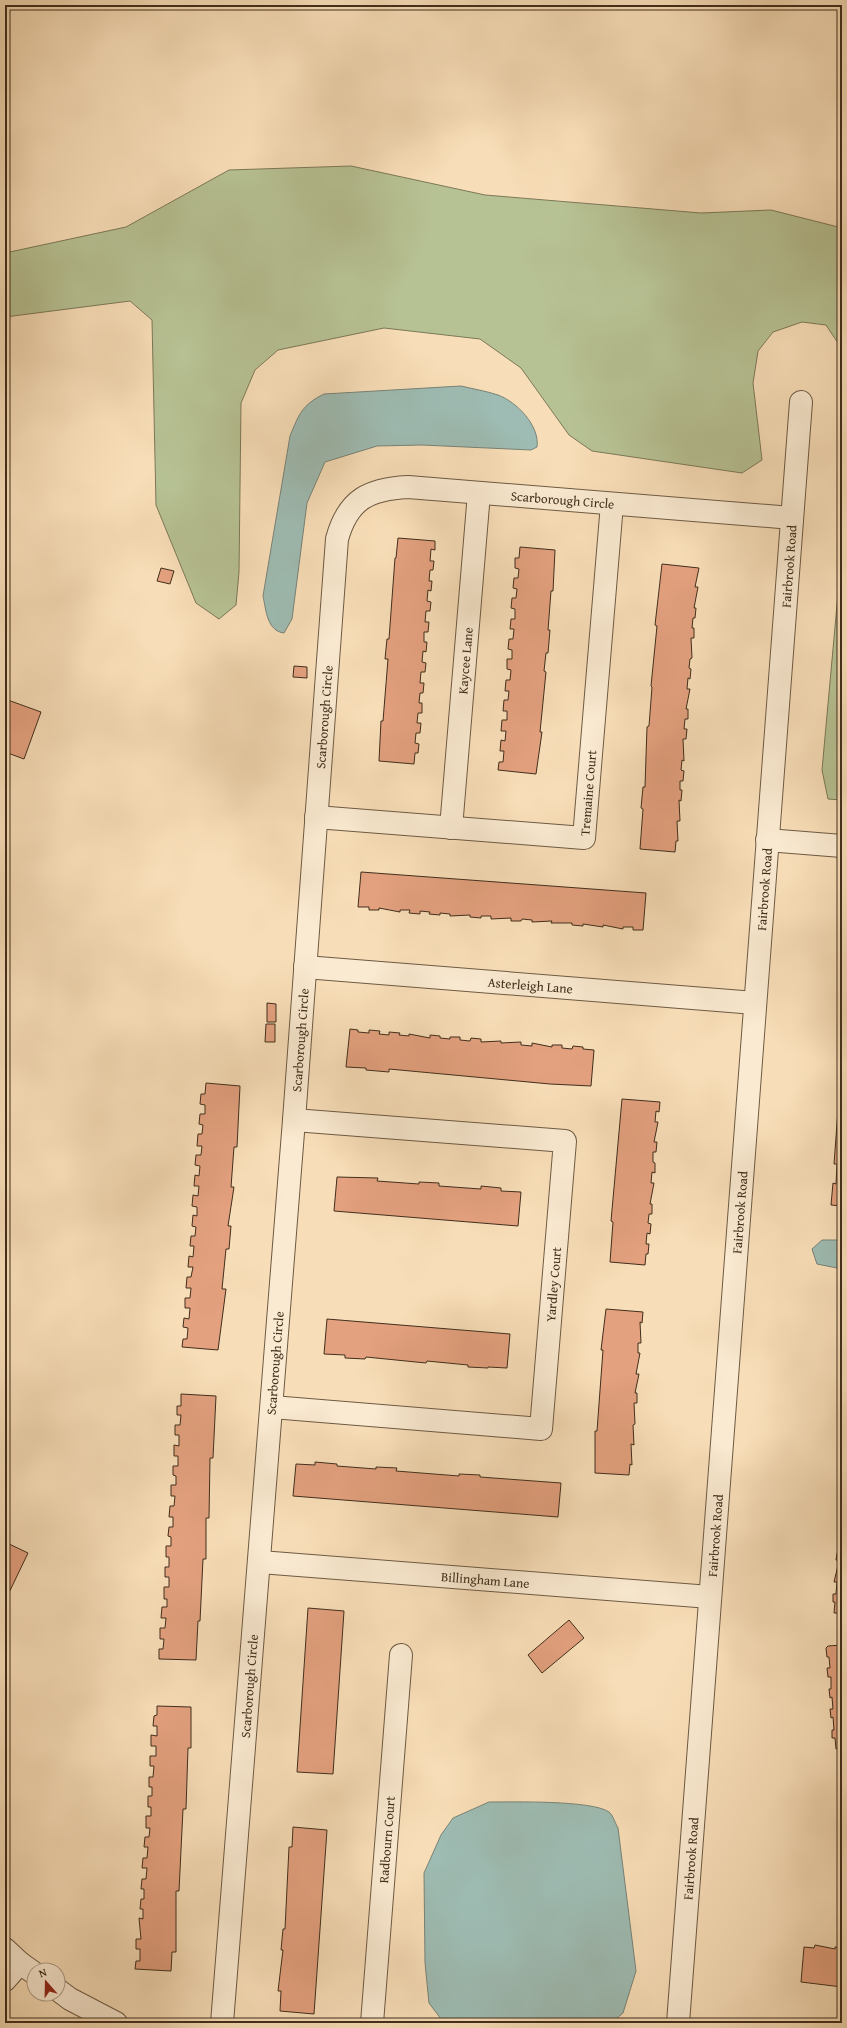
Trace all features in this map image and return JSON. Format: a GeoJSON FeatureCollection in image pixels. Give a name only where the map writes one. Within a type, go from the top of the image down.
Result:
{"type":"FeatureCollection","features":[{"type":"Feature","properties":{"kind":"street","name":"Fairbrook Road"},"geometry":{"type":"LineString","coordinates":[[678,2023],[801,402]]}},
{"type":"Feature","properties":{"kind":"street","name":"Scarborough Circle"},"geometry":{"type":"LineString","coordinates":[[222,2023],[260,1562],[337,539],[342,522],[354,504],[368,494],[387,488],[408,487],[792,518]]}},
{"type":"Feature","properties":{"kind":"street","name":"Kaycee Lane"},"geometry":{"type":"LineString","coordinates":[[451,828],[479,493]]}},
{"type":"Feature","properties":{"kind":"street","name":"Tremaine Court"},"geometry":{"type":"LineString","coordinates":[[316,817],[584,838],[612,504]]}},
{"type":"Feature","properties":{"kind":"street"},"geometry":{"type":"LineString","coordinates":[[768,840],[842,846]]}},
{"type":"Feature","properties":{"kind":"street","name":"Asterleigh Lane"},"geometry":{"type":"LineString","coordinates":[[305,967],[755,1003]]}},
{"type":"Feature","properties":{"kind":"street","name":"Yardley Court"},"geometry":{"type":"LineString","coordinates":[[272,1407],[541,1429],[565,1142],[294,1120]]}},
{"type":"Feature","properties":{"kind":"street","name":"Billingham Lane"},"geometry":{"type":"LineString","coordinates":[[260,1562],[710,1597]]}},
{"type":"Feature","properties":{"kind":"street","name":"Radbourn Court"},"geometry":{"type":"LineString","coordinates":[[372,2023],[401,1655]]}},
{"type":"Feature","properties":{"kind":"street"},"geometry":{"type":"LineString","coordinates":[[5,1980],[20,1962]]}},
{"type":"Feature","properties":{"kind":"street"},"geometry":{"type":"LineString","coordinates":[[66,1996],[116,2023]]}},
{"type":"Feature","properties":{"kind":"green space"},"geometry":{"type":"Polygon","coordinates":[[[351,166],[485,195],[701,213],[771,210],[842,228],[842,349],[826,325],[802,322],[773,332],[758,351],[753,383],[762,460],[742,473],[592,451],[569,435],[521,368],[480,339],[384,328],[278,350],[255,370],[241,403],[239,572],[236,605],[219,619],[196,603],[156,505],[152,320],[130,301],[5,317],[5,253],[126,227],[229,170],[351,166]]]}},
{"type":"Feature","properties":{"kind":"green space"},"geometry":{"type":"Polygon","coordinates":[[[842,550],[842,800],[828,799],[822,770],[842,550]]]}},
{"type":"Feature","properties":{"kind":"water"},"geometry":{"type":"Polygon","coordinates":[[[461,386],[498,395],[513,403],[531,423],[537,439],[537,447],[531,450],[422,445],[377,446],[325,462],[307,503],[292,619],[284,633],[274,628],[268,619],[263,596],[290,436],[302,411],[311,402],[324,394],[461,386]]]}},
{"type":"Feature","properties":{"kind":"water"},"geometry":{"type":"Polygon","coordinates":[[[822,1240],[842,1240],[842,1269],[817,1264],[812,1249],[822,1240]]]}},
{"type":"Feature","properties":{"kind":"water"},"geometry":{"type":"Polygon","coordinates":[[[489,1802],[551,1802],[586,1805],[600,1808],[609,1812],[613,1817],[618,1828],[636,1971],[623,2013],[611,2023],[444,2023],[429,2003],[425,1963],[424,1873],[441,1835],[453,1818],[489,1802]]]}},
{"type":"Feature","properties":{"kind":"building"},"geometry":{"type":"Polygon","coordinates":[[[398,538],[435,541],[435,550],[431,549],[430,561],[434,561],[433,570],[430,570],[429,581],[432,581],[431,591],[428,590],[427,601],[431,602],[430,611],[426,611],[425,622],[429,622],[428,632],[424,632],[424,642],[427,642],[426,652],[423,651],[422,662],[426,663],[425,672],[421,672],[420,683],[424,683],[423,693],[420,693],[419,703],[422,703],[422,713],[418,713],[417,723],[421,723],[420,733],[416,733],[415,743],[419,744],[418,753],[415,753],[414,764],[379,761],[381,721],[383,721],[388,659],[385,659],[387,639],[389,639],[395,558],[398,538]]]}},
{"type":"Feature","properties":{"kind":"building"},"geometry":{"type":"Polygon","coordinates":[[[520,547],[555,550],[553,591],[551,591],[548,630],[550,630],[548,653],[546,653],[544,671],[546,672],[540,732],[542,732],[536,774],[498,770],[499,762],[503,762],[504,751],[500,751],[501,740],[505,741],[506,731],[501,731],[502,720],[507,720],[507,711],[503,711],[504,700],[508,700],[509,691],[505,691],[506,680],[510,680],[511,670],[507,669],[507,659],[512,659],[512,650],[508,649],[509,639],[513,639],[514,629],[510,629],[511,619],[515,619],[515,609],[511,608],[512,598],[516,598],[517,589],[513,588],[514,578],[518,578],[519,569],[515,568],[515,558],[519,558],[520,547]]]}},
{"type":"Feature","properties":{"kind":"building"},"geometry":{"type":"Polygon","coordinates":[[[662,564],[699,568],[695,587],[698,587],[694,608],[696,608],[695,618],[693,618],[692,628],[694,628],[694,638],[691,638],[692,658],[690,659],[690,679],[688,678],[687,689],[690,689],[686,709],[688,709],[688,719],[685,719],[684,729],[687,729],[686,739],[683,739],[684,761],[682,760],[681,770],[684,771],[683,781],[680,781],[680,790],[682,790],[681,801],[679,800],[680,821],[677,821],[678,841],[676,841],[675,852],[640,849],[643,809],[641,808],[643,787],[645,787],[647,727],[649,726],[657,626],[655,625],[662,564]]]}},
{"type":"Feature","properties":{"kind":"building"},"geometry":{"type":"Polygon","coordinates":[[[161,568],[174,571],[170,584],[157,581],[161,568]]]}},
{"type":"Feature","properties":{"kind":"building"},"geometry":{"type":"Polygon","coordinates":[[[294,666],[307,667],[307,678],[293,677],[294,666]]]}},
{"type":"Feature","properties":{"kind":"building"},"geometry":{"type":"Polygon","coordinates":[[[5,699],[41,712],[24,759],[5,752],[5,699]]]}},
{"type":"Feature","properties":{"kind":"building"},"geometry":{"type":"Polygon","coordinates":[[[361,872],[646,893],[643,930],[633,930],[633,927],[623,927],[623,929],[603,925],[603,927],[583,924],[583,926],[572,925],[572,923],[551,923],[552,921],[532,922],[532,920],[522,919],[521,921],[511,921],[511,918],[491,919],[491,916],[481,916],[481,918],[470,917],[470,915],[450,916],[450,914],[429,914],[430,912],[420,911],[420,914],[409,913],[410,910],[400,910],[400,912],[379,908],[379,910],[369,910],[369,907],[358,907],[361,872]]]}},
{"type":"Feature","properties":{"kind":"building"},"geometry":{"type":"Polygon","coordinates":[[[267,1003],[276,1004],[276,1022],[267,1022],[267,1003]]]}},
{"type":"Feature","properties":{"kind":"building"},"geometry":{"type":"Polygon","coordinates":[[[266,1024],[275,1024],[275,1042],[265,1042],[266,1024]]]}},
{"type":"Feature","properties":{"kind":"building"},"geometry":{"type":"Polygon","coordinates":[[[350,1029],[358,1030],[358,1032],[369,1033],[369,1030],[380,1031],[379,1034],[389,1035],[389,1032],[400,1033],[399,1035],[409,1036],[409,1034],[430,1038],[430,1035],[450,1039],[450,1037],[460,1037],[460,1040],[470,1041],[471,1038],[481,1039],[481,1042],[521,1042],[521,1045],[532,1046],[532,1043],[552,1047],[552,1045],[562,1045],[562,1048],[572,1049],[573,1046],[583,1047],[583,1049],[594,1050],[591,1086],[550,1084],[389,1069],[389,1072],[366,1070],[366,1068],[346,1067],[350,1029]]]}},
{"type":"Feature","properties":{"kind":"building"},"geometry":{"type":"Polygon","coordinates":[[[206,1083],[240,1086],[237,1147],[234,1147],[231,1187],[234,1187],[228,1226],[231,1226],[229,1249],[226,1249],[222,1289],[226,1289],[218,1350],[182,1347],[183,1339],[187,1339],[188,1328],[183,1327],[184,1318],[189,1319],[190,1308],[185,1308],[185,1298],[190,1298],[191,1288],[186,1288],[187,1277],[191,1277],[193,1267],[188,1267],[189,1256],[193,1257],[194,1246],[190,1246],[191,1236],[195,1236],[196,1227],[192,1226],[193,1215],[197,1216],[197,1207],[192,1206],[193,1195],[198,1196],[199,1186],[194,1186],[195,1175],[199,1176],[200,1166],[195,1165],[196,1155],[201,1155],[202,1146],[197,1146],[198,1134],[202,1134],[203,1125],[199,1124],[200,1114],[205,1114],[205,1105],[200,1104],[201,1094],[205,1094],[206,1083]]]}},
{"type":"Feature","properties":{"kind":"building"},"geometry":{"type":"Polygon","coordinates":[[[840,1083],[842,1083],[842,1206],[831,1205],[833,1183],[836,1184],[837,1164],[834,1164],[840,1083]]]}},
{"type":"Feature","properties":{"kind":"building"},"geometry":{"type":"Polygon","coordinates":[[[622,1099],[660,1102],[659,1112],[656,1111],[655,1122],[658,1122],[654,1142],[657,1142],[656,1152],[653,1152],[655,1173],[652,1172],[651,1183],[654,1183],[650,1204],[652,1204],[652,1214],[649,1214],[648,1223],[651,1224],[650,1234],[647,1233],[646,1244],[649,1244],[645,1265],[610,1262],[613,1222],[611,1221],[622,1099]]]}},
{"type":"Feature","properties":{"kind":"building"},"geometry":{"type":"Polygon","coordinates":[[[337,1177],[378,1178],[377,1181],[419,1184],[419,1182],[439,1183],[439,1186],[481,1189],[481,1186],[501,1188],[501,1191],[521,1192],[518,1226],[334,1211],[337,1177]]]}},
{"type":"Feature","properties":{"kind":"building"},"geometry":{"type":"Polygon","coordinates":[[[606,1309],[643,1312],[642,1323],[640,1322],[641,1343],[638,1343],[638,1353],[640,1353],[636,1374],[639,1374],[635,1393],[637,1393],[637,1403],[634,1403],[634,1445],[631,1444],[632,1465],[630,1464],[629,1475],[595,1473],[595,1431],[597,1431],[603,1350],[601,1350],[606,1309]]]}},
{"type":"Feature","properties":{"kind":"building"},"geometry":{"type":"Polygon","coordinates":[[[327,1319],[510,1334],[507,1368],[468,1367],[468,1365],[427,1361],[426,1363],[366,1357],[365,1359],[345,1358],[345,1355],[324,1354],[327,1319]]]}},
{"type":"Feature","properties":{"kind":"building"},"geometry":{"type":"Polygon","coordinates":[[[181,1394],[216,1396],[213,1458],[210,1458],[209,1518],[206,1518],[206,1559],[203,1559],[200,1621],[198,1621],[196,1660],[159,1659],[159,1649],[163,1649],[164,1639],[160,1639],[160,1628],[165,1628],[166,1618],[161,1618],[162,1607],[167,1607],[167,1599],[164,1599],[164,1587],[169,1587],[169,1577],[165,1577],[165,1567],[169,1567],[169,1557],[166,1557],[166,1546],[171,1546],[171,1537],[168,1536],[169,1527],[173,1527],[173,1517],[169,1517],[170,1506],[174,1506],[175,1496],[171,1496],[171,1485],[176,1485],[176,1476],[173,1475],[173,1466],[178,1466],[178,1456],[174,1456],[174,1445],[179,1446],[179,1435],[175,1435],[175,1425],[180,1425],[181,1415],[177,1415],[177,1406],[181,1406],[181,1394]]]}},
{"type":"Feature","properties":{"kind":"building"},"geometry":{"type":"Polygon","coordinates":[[[315,1462],[337,1464],[337,1466],[376,1469],[376,1467],[397,1468],[396,1471],[459,1476],[459,1474],[480,1475],[480,1477],[561,1483],[558,1517],[293,1496],[296,1464],[315,1465],[315,1462]]]}},
{"type":"Feature","properties":{"kind":"building"},"geometry":{"type":"Polygon","coordinates":[[[840,1513],[842,1513],[842,1613],[834,1613],[835,1602],[833,1602],[833,1594],[836,1594],[837,1582],[834,1582],[839,1561],[836,1560],[837,1553],[839,1553],[839,1533],[841,1533],[840,1513]]]}},
{"type":"Feature","properties":{"kind":"building"},"geometry":{"type":"Polygon","coordinates":[[[5,1542],[28,1553],[5,1601],[5,1542]]]}},
{"type":"Feature","properties":{"kind":"building"},"geometry":{"type":"Polygon","coordinates":[[[308,1608],[344,1611],[333,1774],[297,1772],[308,1608]]]}},
{"type":"Feature","properties":{"kind":"building"},"geometry":{"type":"Polygon","coordinates":[[[569,1620],[584,1638],[542,1673],[528,1655],[569,1620]]]}},
{"type":"Feature","properties":{"kind":"building"},"geometry":{"type":"Polygon","coordinates":[[[842,1645],[842,1748],[836,1749],[835,1738],[832,1738],[832,1730],[834,1730],[833,1717],[831,1718],[830,1709],[833,1709],[832,1697],[830,1698],[829,1689],[831,1689],[831,1677],[828,1677],[827,1668],[830,1668],[826,1648],[828,1646],[842,1645]]]}},
{"type":"Feature","properties":{"kind":"building"},"geometry":{"type":"Polygon","coordinates":[[[157,1706],[191,1707],[191,1748],[188,1748],[186,1809],[183,1809],[179,1891],[176,1891],[176,1952],[172,1952],[171,1971],[135,1969],[136,1961],[140,1961],[140,1949],[136,1949],[136,1939],[141,1939],[139,1918],[143,1919],[143,1909],[140,1909],[141,1899],[144,1899],[144,1889],[141,1889],[142,1879],[146,1879],[147,1868],[142,1868],[143,1858],[147,1858],[148,1847],[144,1847],[145,1837],[149,1837],[150,1828],[146,1828],[146,1816],[151,1816],[151,1807],[148,1807],[148,1796],[152,1796],[152,1787],[149,1787],[149,1777],[153,1777],[154,1766],[150,1766],[150,1756],[156,1756],[156,1746],[151,1746],[151,1735],[157,1736],[157,1726],[153,1726],[154,1716],[157,1715],[157,1706]]]}},
{"type":"Feature","properties":{"kind":"building"},"geometry":{"type":"Polygon","coordinates":[[[293,1827],[327,1830],[314,2014],[280,2011],[281,1991],[278,1991],[283,1950],[281,1950],[283,1929],[285,1929],[289,1847],[292,1847],[293,1827]]]}},
{"type":"Feature","properties":{"kind":"building"},"geometry":{"type":"Polygon","coordinates":[[[815,1945],[835,1949],[835,1947],[842,1947],[842,1987],[801,1982],[804,1947],[814,1948],[815,1945]]]}}]}
